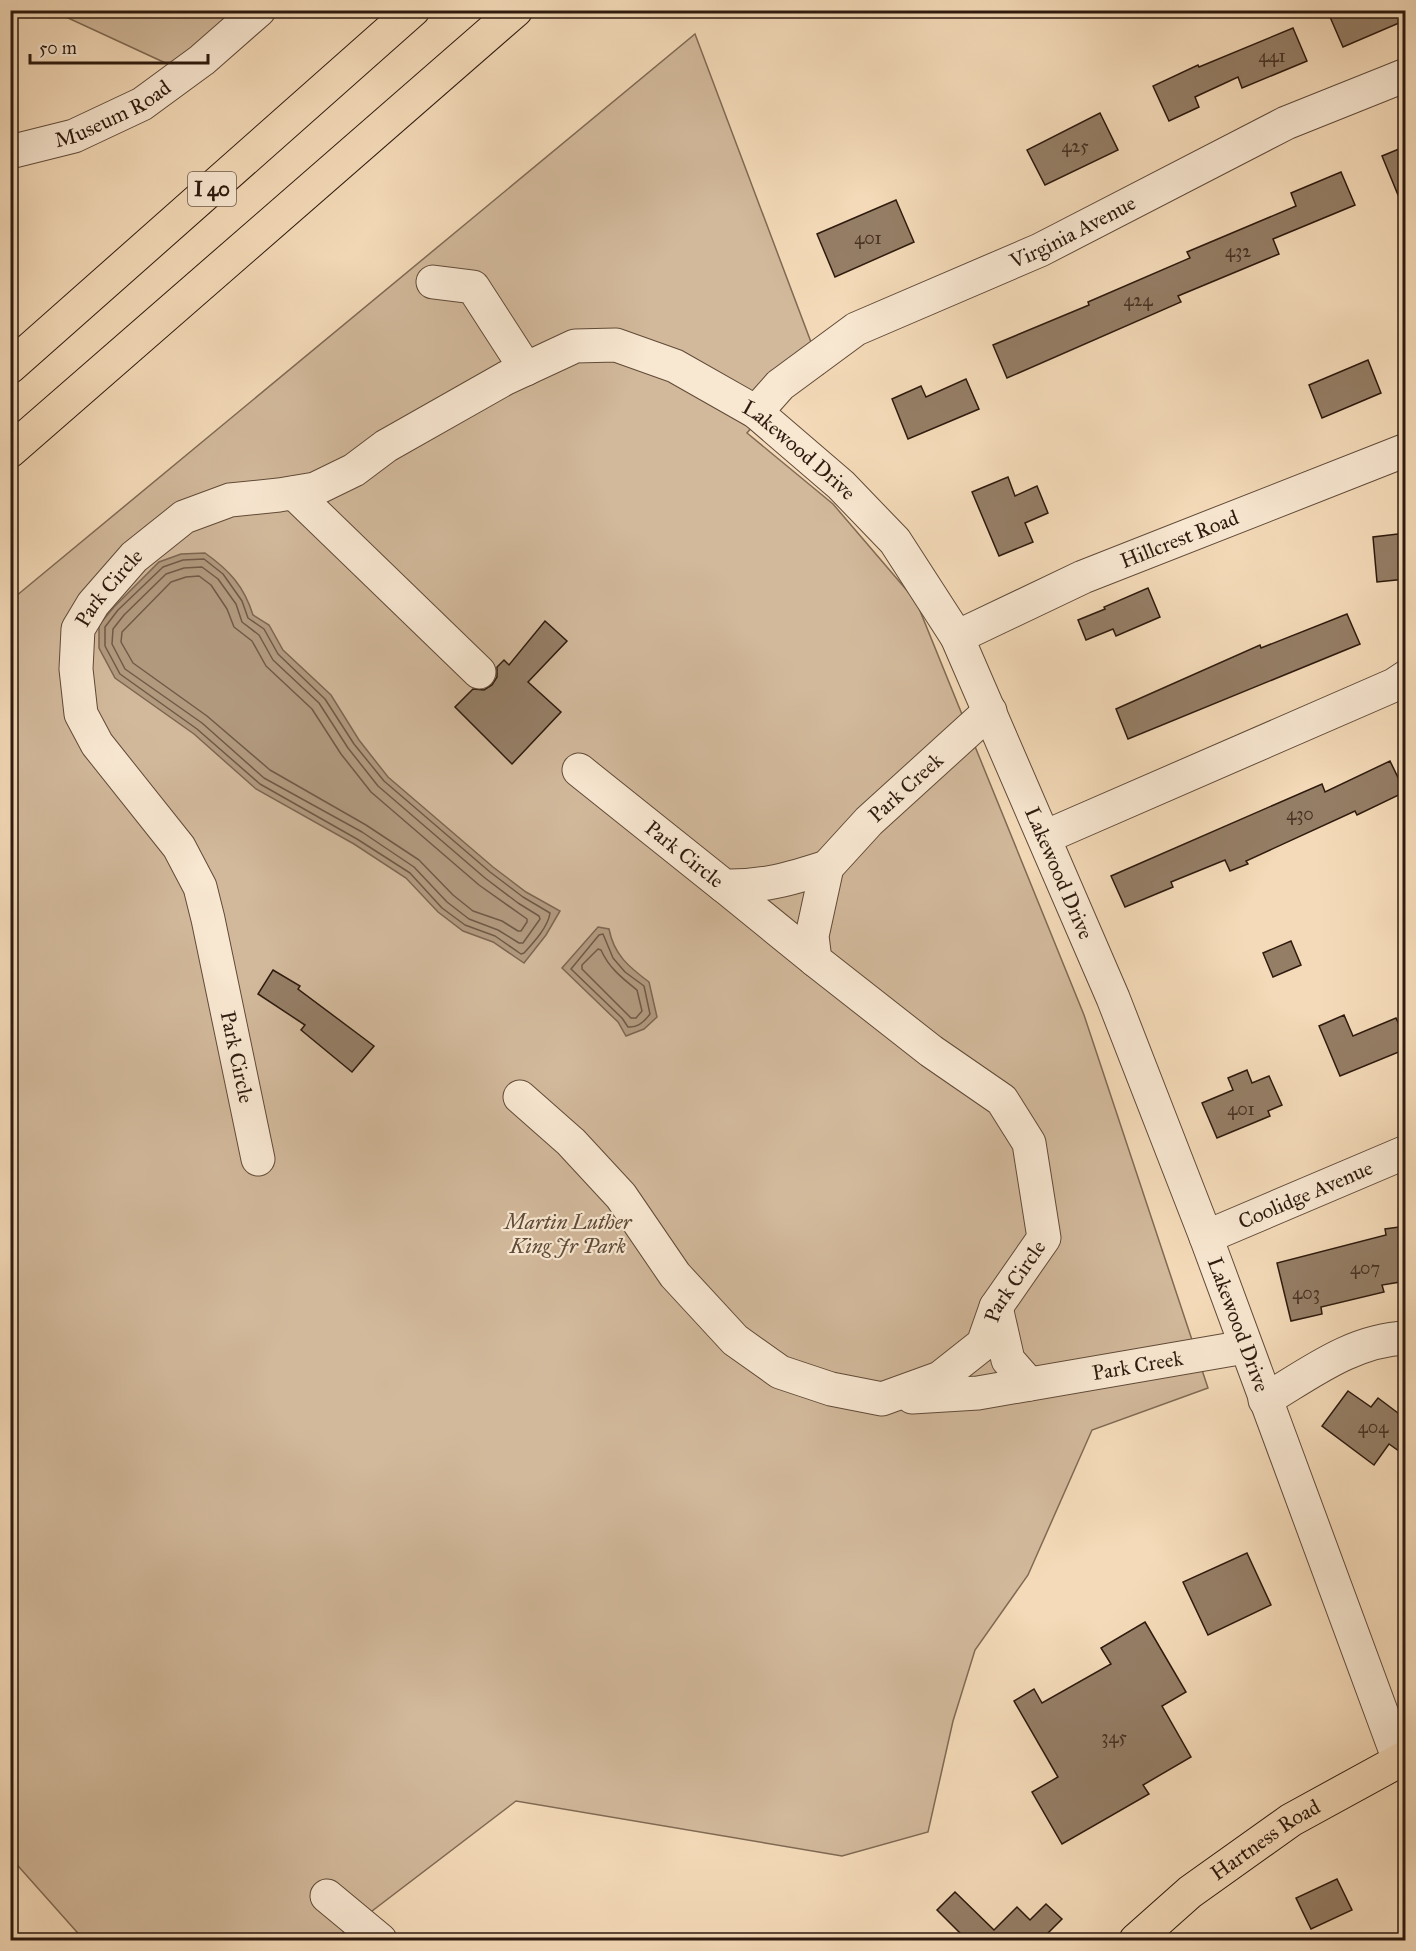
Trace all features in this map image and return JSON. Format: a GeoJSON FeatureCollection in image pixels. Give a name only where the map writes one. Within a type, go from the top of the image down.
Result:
{"type":"FeatureCollection","features":[{"type":"Feature","properties":{"kind":"main road","name":"I 40"},"geometry":{"type":"LineString","coordinates":[[10,367],[413,10]]}},
{"type":"Feature","properties":{"kind":"main road"},"geometry":{"type":"LineString","coordinates":[[10,451],[516,10]]}},
{"type":"Feature","properties":{"kind":"main road","name":"Hartness Road"},"geometry":{"type":"LineString","coordinates":[[1137,1941],[1190,1892],[1291,1820],[1402,1758]]}},
{"type":"Feature","properties":{"kind":"street","name":"Museum Road"},"geometry":{"type":"LineString","coordinates":[[10,152],[74,136],[142,104],[201,60],[259,10]]}},
{"type":"Feature","properties":{"kind":"street","name":"Virginia Avenue"},"geometry":{"type":"LineString","coordinates":[[756,412],[780,385],[856,329],[1040,250],[1286,123],[1406,75]]}},
{"type":"Feature","properties":{"kind":"street"},"geometry":{"type":"LineString","coordinates":[[433,282],[473,287],[526,369]]}},
{"type":"Feature","properties":{"kind":"street","name":"Lakewood Drive"},"geometry":{"type":"LineString","coordinates":[[526,369],[575,346],[616,345],[675,366],[756,412],[841,485],[895,542],[957,637],[1113,998],[1206,1237],[1245,1347],[1402,1758]]}},
{"type":"Feature","properties":{"kind":"street","name":"Park Circle"},"geometry":{"type":"LineString","coordinates":[[258,1159],[200,887],[179,847],[97,744],[81,714],[76,669],[78,629],[93,604],[134,557],[184,517],[230,500],[315,489],[354,470],[386,446],[526,369]]}},
{"type":"Feature","properties":{"kind":"street","name":"Hillcrest Road"},"geometry":{"type":"LineString","coordinates":[[957,637],[1083,577],[1406,450]]}},
{"type":"Feature","properties":{"kind":"street"},"geometry":{"type":"LineString","coordinates":[[294,493],[479,672]]}},
{"type":"Feature","properties":{"kind":"street"},"geometry":{"type":"LineString","coordinates":[[1045,837],[1394,685],[1406,677]]}},
{"type":"Feature","properties":{"kind":"street","name":"Park Creek"},"geometry":{"type":"LineString","coordinates":[[827,867],[869,821],[990,711]]}},
{"type":"Feature","properties":{"kind":"street","name":"Park Circle"},"geometry":{"type":"LineString","coordinates":[[579,770],[724,886],[781,882],[827,867]]}},
{"type":"Feature","properties":{"kind":"street"},"geometry":{"type":"LineString","coordinates":[[815,960],[812,936],[827,867]]}},
{"type":"Feature","properties":{"kind":"street"},"geometry":{"type":"LineString","coordinates":[[724,886],[815,960]]}},
{"type":"Feature","properties":{"kind":"street","name":"Park Circle"},"geometry":{"type":"LineString","coordinates":[[815,960],[931,1051],[1002,1100],[1029,1143],[1044,1238],[996,1307],[983,1344],[940,1378],[882,1399]]}},
{"type":"Feature","properties":{"kind":"street"},"geometry":{"type":"LineString","coordinates":[[520,1097],[571,1142],[621,1196],[675,1275],[735,1340],[780,1372],[831,1389],[882,1399]]}},
{"type":"Feature","properties":{"kind":"street","name":"Coolidge Avenue"},"geometry":{"type":"LineString","coordinates":[[1206,1237],[1406,1152]]}},
{"type":"Feature","properties":{"kind":"street"},"geometry":{"type":"LineString","coordinates":[[996,1307],[1008,1360],[1029,1384]]}},
{"type":"Feature","properties":{"kind":"street"},"geometry":{"type":"LineString","coordinates":[[1265,1400],[1330,1361],[1361,1346],[1406,1338]]}},
{"type":"Feature","properties":{"kind":"street","name":"Park Creek"},"geometry":{"type":"LineString","coordinates":[[882,1399],[978,1393],[1245,1347]]}},
{"type":"Feature","properties":{"kind":"street"},"geometry":{"type":"LineString","coordinates":[[327,1896],[380,1941]]}},
{"type":"Feature","properties":{"kind":"green space"},"geometry":{"type":"Polygon","coordinates":[[[53,11],[254,11],[185,72],[53,11]]]}},
{"type":"Feature","properties":{"kind":"green space","name":"Martin Luther King Jr Park"},"geometry":{"type":"Polygon","coordinates":[[[695,34],[823,374],[776,399],[747,433],[833,504],[916,601],[1084,1015],[1208,1388],[1092,1430],[1028,1575],[975,1650],[953,1721],[928,1832],[842,1856],[516,1801],[334,1940],[84,1940],[11,1858],[10,601],[695,34]]]}},
{"type":"Feature","properties":{"kind":"water"},"geometry":{"type":"Polygon","coordinates":[[[205,553],[235,580],[245,595],[253,615],[269,625],[283,650],[331,695],[359,740],[388,777],[493,867],[526,892],[560,911],[546,935],[524,963],[493,942],[463,931],[438,912],[406,878],[354,844],[256,789],[194,734],[115,678],[99,648],[99,625],[159,562],[181,554],[205,553]]]}},
{"type":"Feature","properties":{"kind":"water"},"geometry":{"type":"Polygon","coordinates":[[[598,927],[609,929],[611,938],[623,960],[649,982],[657,1017],[644,1029],[626,1036],[618,1022],[562,968],[598,927]]]}},
{"type":"Feature","properties":{"kind":"building"},"geometry":{"type":"Polygon","coordinates":[[[1346,10],[1406,10],[1406,20],[1343,47],[1330,17],[1346,10]]]}},
{"type":"Feature","properties":{"kind":"building"},"geometry":{"type":"Polygon","coordinates":[[[1293,28],[1307,61],[1242,88],[1238,77],[1195,97],[1199,107],[1169,121],[1153,86],[1198,65],[1199,67],[1293,28]]]}},
{"type":"Feature","properties":{"kind":"building"},"geometry":{"type":"Polygon","coordinates":[[[1100,113],[1118,150],[1045,185],[1027,150],[1100,113]]]}},
{"type":"Feature","properties":{"kind":"building"},"geometry":{"type":"Polygon","coordinates":[[[1406,146],[1406,212],[1405,212],[1382,156],[1406,146]]]}},
{"type":"Feature","properties":{"kind":"building"},"geometry":{"type":"Polygon","coordinates":[[[1341,172],[1355,205],[1273,239],[1279,254],[1178,296],[1181,302],[1007,378],[993,345],[1089,305],[1088,302],[1190,258],[1187,252],[1296,206],[1291,193],[1341,172]]]}},
{"type":"Feature","properties":{"kind":"building"},"geometry":{"type":"Polygon","coordinates":[[[896,200],[914,242],[835,277],[817,234],[896,200]]]}},
{"type":"Feature","properties":{"kind":"building"},"geometry":{"type":"Polygon","coordinates":[[[1368,360],[1381,393],[1322,418],[1309,385],[1368,360]]]}},
{"type":"Feature","properties":{"kind":"building"},"geometry":{"type":"Polygon","coordinates":[[[966,379],[979,409],[908,439],[892,399],[921,386],[926,397],[966,379]]]}},
{"type":"Feature","properties":{"kind":"building"},"geometry":{"type":"Polygon","coordinates":[[[1008,477],[1015,496],[1037,486],[1048,513],[1025,523],[1033,542],[999,556],[972,492],[1008,477]]]}},
{"type":"Feature","properties":{"kind":"building"},"geometry":{"type":"Polygon","coordinates":[[[1406,533],[1406,579],[1377,582],[1373,537],[1406,533]]]}},
{"type":"Feature","properties":{"kind":"building"},"geometry":{"type":"Polygon","coordinates":[[[1148,588],[1160,617],[1116,636],[1113,629],[1086,640],[1078,620],[1148,588]]]}},
{"type":"Feature","properties":{"kind":"building"},"geometry":{"type":"Polygon","coordinates":[[[1347,614],[1360,644],[1128,739],[1116,709],[1260,645],[1261,648],[1347,614]]]}},
{"type":"Feature","properties":{"kind":"building"},"geometry":{"type":"Polygon","coordinates":[[[545,621],[567,641],[528,682],[561,712],[512,764],[455,707],[473,689],[484,690],[492,685],[497,677],[497,667],[504,660],[509,665],[545,621]]]}},
{"type":"Feature","properties":{"kind":"building"},"geometry":{"type":"Polygon","coordinates":[[[1390,761],[1405,792],[1357,815],[1355,811],[1246,861],[1248,864],[1230,871],[1225,860],[1171,882],[1173,887],[1125,907],[1111,876],[1322,784],[1325,792],[1390,761]]]}},
{"type":"Feature","properties":{"kind":"building"},"geometry":{"type":"Polygon","coordinates":[[[1291,941],[1301,965],[1273,977],[1263,953],[1291,941]]]}},
{"type":"Feature","properties":{"kind":"building"},"geometry":{"type":"Polygon","coordinates":[[[273,970],[300,986],[298,989],[374,1046],[352,1072],[301,1030],[305,1025],[258,994],[273,970]]]}},
{"type":"Feature","properties":{"kind":"building"},"geometry":{"type":"Polygon","coordinates":[[[1344,1015],[1353,1036],[1396,1018],[1406,1040],[1406,1049],[1340,1076],[1319,1026],[1344,1015]]]}},
{"type":"Feature","properties":{"kind":"building"},"geometry":{"type":"Polygon","coordinates":[[[1247,1070],[1252,1083],[1269,1076],[1282,1105],[1268,1111],[1270,1116],[1217,1138],[1202,1103],[1233,1090],[1228,1078],[1247,1070]]]}},
{"type":"Feature","properties":{"kind":"building"},"geometry":{"type":"Polygon","coordinates":[[[1406,1226],[1406,1281],[1382,1285],[1384,1292],[1321,1307],[1322,1314],[1291,1321],[1277,1263],[1386,1235],[1385,1229],[1406,1226]]]}},
{"type":"Feature","properties":{"kind":"building"},"geometry":{"type":"Polygon","coordinates":[[[1348,1391],[1371,1407],[1378,1398],[1406,1419],[1406,1456],[1389,1444],[1374,1465],[1322,1426],[1348,1391]]]}},
{"type":"Feature","properties":{"kind":"building"},"geometry":{"type":"Polygon","coordinates":[[[1247,1553],[1271,1605],[1208,1635],[1183,1582],[1247,1553]]]}},
{"type":"Feature","properties":{"kind":"building"},"geometry":{"type":"Polygon","coordinates":[[[1145,1622],[1186,1692],[1162,1706],[1191,1757],[1143,1785],[1149,1794],[1062,1844],[1032,1792],[1058,1777],[1014,1701],[1034,1689],[1042,1703],[1111,1664],[1101,1648],[1145,1622]]]}},
{"type":"Feature","properties":{"kind":"building"},"geometry":{"type":"Polygon","coordinates":[[[1337,1879],[1352,1910],[1311,1929],[1296,1898],[1337,1879]]]}},
{"type":"Feature","properties":{"kind":"building"},"geometry":{"type":"Polygon","coordinates":[[[955,1892],[994,1930],[1017,1907],[1030,1920],[1046,1904],[1062,1919],[1046,1935],[1051,1941],[968,1941],[937,1910],[955,1892]]]}}]}
